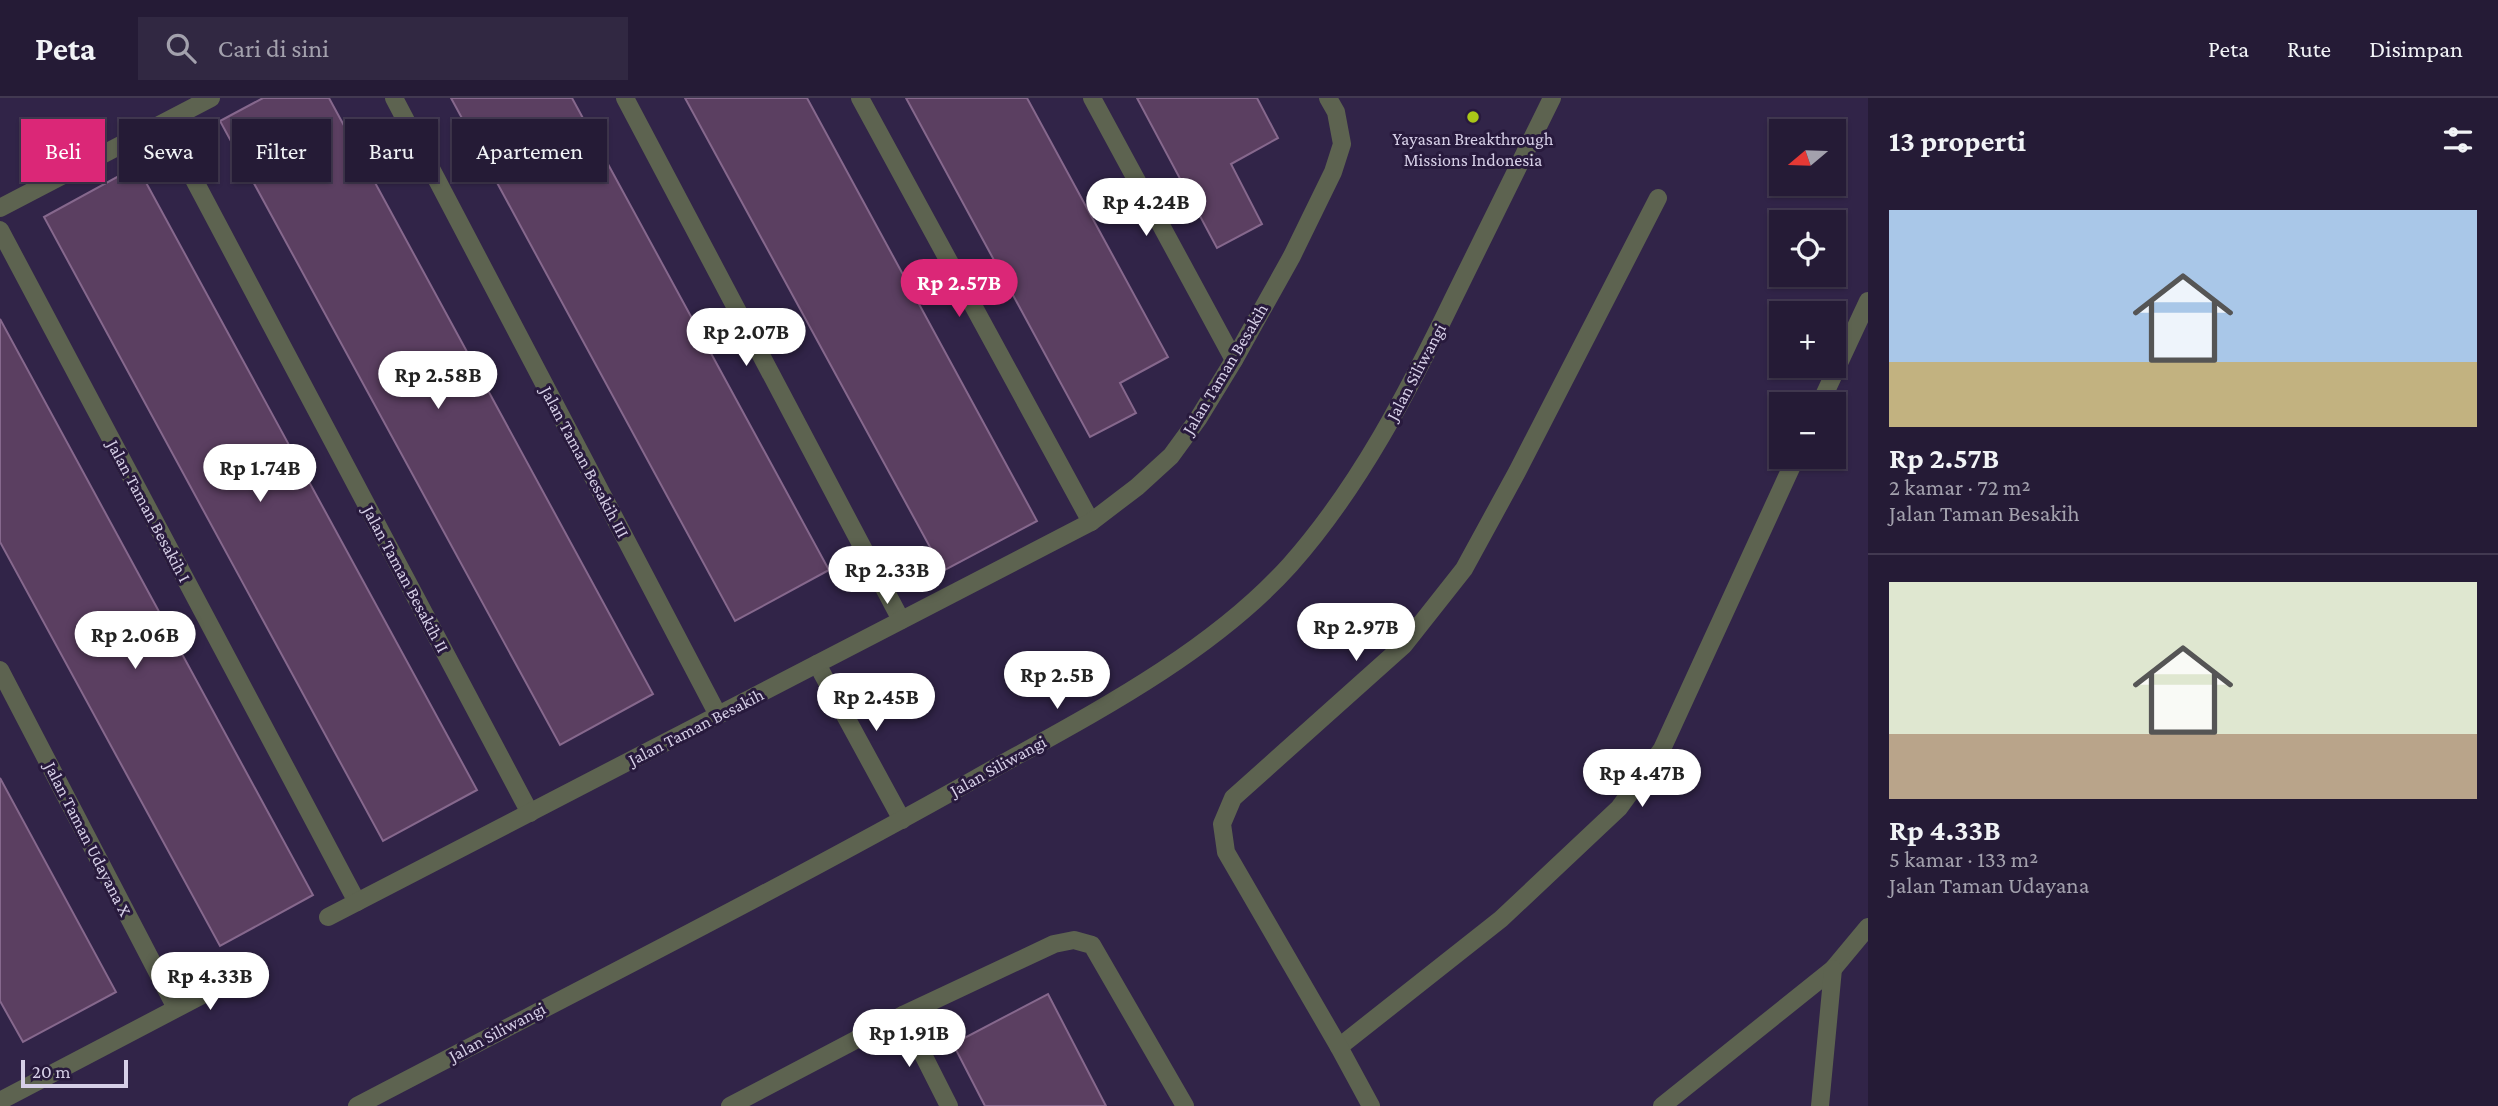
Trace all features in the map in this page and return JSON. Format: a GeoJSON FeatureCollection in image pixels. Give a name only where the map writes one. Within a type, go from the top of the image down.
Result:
{"type":"FeatureCollection","features":[{"type":"Feature","properties":{"kind":"street"},"geometry":{"type":"LineString","coordinates":[[172,119],[211,98]]}},
{"type":"Feature","properties":{"kind":"street","name":"Jalan Taman Besakih III"},"geometry":{"type":"LineString","coordinates":[[394,98],[718,715]]}},
{"type":"Feature","properties":{"kind":"street"},"geometry":{"type":"LineString","coordinates":[[625,98],[901,620]]}},
{"type":"Feature","properties":{"kind":"street"},"geometry":{"type":"LineString","coordinates":[[860,98],[1091,522]]}},
{"type":"Feature","properties":{"kind":"street"},"geometry":{"type":"LineString","coordinates":[[1092,98],[1234,360]]}},
{"type":"Feature","properties":{"kind":"street","name":"Jalan Taman Besakih"},"geometry":{"type":"LineString","coordinates":[[328,917],[1091,522],[1137,487],[1171,456],[1198,419],[1292,256],[1333,172],[1342,144],[1336,111],[1328,98]]}},
{"type":"Feature","properties":{"kind":"street","name":"Jalan Siliwangi"},"geometry":{"type":"LineString","coordinates":[[356,1106],[902,820],[1075,723],[1203,643],[1252,604],[1290,564],[1340,501],[1392,420],[1552,98]]}},
{"type":"Feature","properties":{"kind":"street"},"geometry":{"type":"LineString","coordinates":[[0,208],[119,146]]}},
{"type":"Feature","properties":{"kind":"street","name":"Jalan Taman Besakih II"},"geometry":{"type":"LineString","coordinates":[[195,182],[530,813]]}},
{"type":"Feature","properties":{"kind":"street"},"geometry":{"type":"LineString","coordinates":[[1371,1106],[1226,852],[1222,824],[1233,798],[1404,645],[1464,569],[1658,198]]}},
{"type":"Feature","properties":{"kind":"street","name":"Jalan Taman Besakih I"},"geometry":{"type":"LineString","coordinates":[[0,230],[357,902]]}},
{"type":"Feature","properties":{"kind":"street"},"geometry":{"type":"LineString","coordinates":[[1826,392],[1868,301]]}},
{"type":"Feature","properties":{"kind":"street"},"geometry":{"type":"LineString","coordinates":[[1339,1047],[1501,919],[1619,808],[1662,749],[1790,469]]}},
{"type":"Feature","properties":{"kind":"street"},"geometry":{"type":"LineString","coordinates":[[817,664],[902,820]]}},
{"type":"Feature","properties":{"kind":"street","name":"Jalan Taman Udayana X"},"geometry":{"type":"LineString","coordinates":[[0,670],[176,1008]]}},
{"type":"Feature","properties":{"kind":"street"},"geometry":{"type":"LineString","coordinates":[[1662,1106],[1833,969],[1868,927]]}},
{"type":"Feature","properties":{"kind":"street"},"geometry":{"type":"LineString","coordinates":[[730,1106],[904,1015],[1054,944],[1074,940],[1092,945],[1185,1106]]}},
{"type":"Feature","properties":{"kind":"street"},"geometry":{"type":"LineString","coordinates":[[1820,1106],[1833,969]]}},
{"type":"Feature","properties":{"kind":"street"},"geometry":{"type":"LineString","coordinates":[[0,1101],[227,982]]}},
{"type":"Feature","properties":{"kind":"street"},"geometry":{"type":"LineString","coordinates":[[904,1015],[949,1106]]}},
{"type":"Feature","properties":{"kind":"building"},"geometry":{"type":"Polygon","coordinates":[[[263,98],[329,98],[345,127],[345,182],[375,182],[653,694],[560,745],[253,182],[331,182],[331,119],[232,119],[232,143],[220,121],[263,98]]]}},
{"type":"Feature","properties":{"kind":"building"},"geometry":{"type":"Polygon","coordinates":[[[451,98],[572,98],[583,119],[462,119],[451,98]]]}},
{"type":"Feature","properties":{"kind":"building"},"geometry":{"type":"Polygon","coordinates":[[[685,98],[807,98],[1037,521],[943,571],[685,98]]]}},
{"type":"Feature","properties":{"kind":"building"},"geometry":{"type":"Polygon","coordinates":[[[906,98],[1027,98],[1168,357],[1120,383],[1136,413],[1090,437],[906,98]]]}},
{"type":"Feature","properties":{"kind":"building"},"geometry":{"type":"Polygon","coordinates":[[[1137,98],[1257,98],[1278,138],[1231,164],[1262,224],[1217,248],[1137,98]]]}},
{"type":"Feature","properties":{"kind":"building"},"geometry":{"type":"Polygon","coordinates":[[[607,162],[829,570],[735,621],[497,182],[607,182],[607,162]]]}},
{"type":"Feature","properties":{"kind":"building"},"geometry":{"type":"Polygon","coordinates":[[[119,176],[119,182],[146,182],[477,790],[383,841],[44,217],[119,176]]]}},
{"type":"Feature","properties":{"kind":"building"},"geometry":{"type":"Polygon","coordinates":[[[0,319],[313,895],[220,946],[0,542],[0,319]]]}},
{"type":"Feature","properties":{"kind":"building"},"geometry":{"type":"Polygon","coordinates":[[[0,778],[116,992],[23,1042],[0,1001],[0,778]]]}},
{"type":"Feature","properties":{"kind":"building"},"geometry":{"type":"Polygon","coordinates":[[[1048,994],[1106,1106],[985,1106],[953,1044],[1048,994]]]}},
{"type":"Feature","properties":{"kind":"place","name":"Yayasan Breakthrough Missions Indonesia"},"geometry":{"type":"Point","coordinates":[1473,117]}}]}
